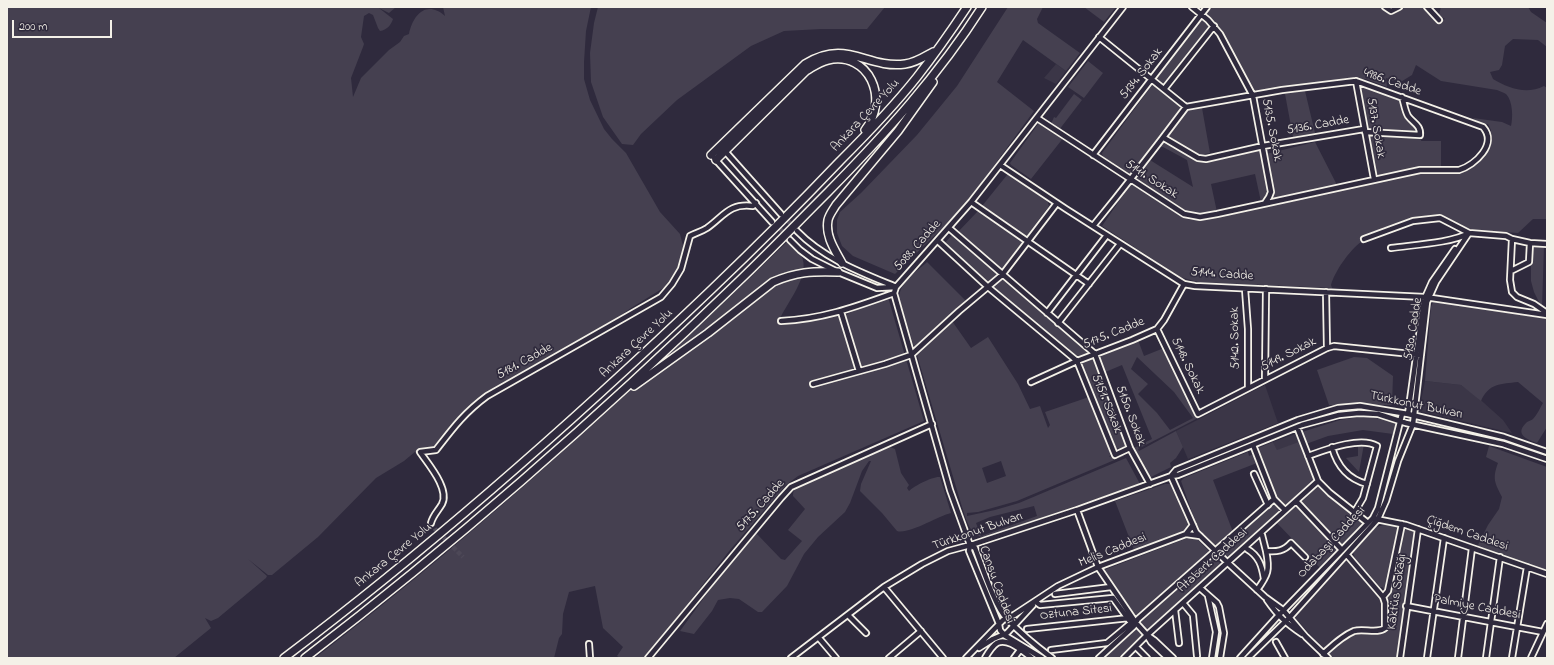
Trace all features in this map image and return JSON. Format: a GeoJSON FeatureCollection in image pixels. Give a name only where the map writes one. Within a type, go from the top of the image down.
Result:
{"type":"FeatureCollection","features":[{"type":"Feature","properties":{"kind":"highway","name":"Ankara Çevre Yolu"},"geometry":{"type":"LineString","coordinates":[[284,658],[362,598],[443,532],[598,397],[739,263],[840,162],[916,78],[967,7]]}},
{"type":"Feature","properties":{"kind":"highway","name":"Ankara Çevre Yolu"},"geometry":{"type":"LineString","coordinates":[[306,658],[370,608],[451,541],[607,406],[695,324],[788,233],[908,108],[949,56],[982,7]]}},
{"type":"Feature","properties":{"kind":"highway"},"geometry":{"type":"LineString","coordinates":[[713,157],[720,145],[805,64],[814,58],[828,54],[844,54],[886,64],[904,64],[912,63],[936,51]]}},
{"type":"Feature","properties":{"kind":"highway"},"geometry":{"type":"LineString","coordinates":[[842,263],[828,234],[828,219],[836,205],[898,131],[928,92],[949,56]]}},
{"type":"Feature","properties":{"kind":"highway"},"geometry":{"type":"LineString","coordinates":[[713,157],[726,151],[806,72],[818,63],[828,60],[839,60],[850,61],[858,65],[872,80],[877,96],[874,115],[869,125],[840,162]]}},
{"type":"Feature","properties":{"kind":"highway"},"geometry":{"type":"LineString","coordinates":[[607,406],[708,333],[773,282],[802,272],[838,272]]}},
{"type":"Feature","properties":{"kind":"street","name":"5088. Cadde"},"geometry":{"type":"LineString","coordinates":[[894,293],[896,287],[971,202],[1123,7]]}},
{"type":"Feature","properties":{"kind":"street","name":"5135. Sokak"},"geometry":{"type":"LineString","coordinates":[[1192,7],[1214,26],[1224,41],[1253,96],[1271,192],[1265,203]]}},
{"type":"Feature","properties":{"kind":"street","name":"5134. Sokak"},"geometry":{"type":"LineString","coordinates":[[1093,155],[1208,7]]}},
{"type":"Feature","properties":{"kind":"street"},"geometry":{"type":"LineString","coordinates":[[1385,7],[1391,11],[1399,7]]}},
{"type":"Feature","properties":{"kind":"street"},"geometry":{"type":"LineString","coordinates":[[1426,7],[1439,20]]}},
{"type":"Feature","properties":{"kind":"street"},"geometry":{"type":"LineString","coordinates":[[1165,88],[1214,26]]}},
{"type":"Feature","properties":{"kind":"street"},"geometry":{"type":"LineString","coordinates":[[1093,226],[1164,138],[1186,107],[1165,88],[1099,37]]}},
{"type":"Feature","properties":{"kind":"street","name":"4986. Cadde"},"geometry":{"type":"LineString","coordinates":[[1186,107],[1294,88],[1356,81],[1483,127],[1487,132],[1488,139],[1484,153],[1459,170],[1420,170],[1265,203]]}},
{"type":"Feature","properties":{"kind":"street","name":"5137. Sokak"},"geometry":{"type":"LineString","coordinates":[[1356,81],[1374,179]]}},
{"type":"Feature","properties":{"kind":"street","name":"5136. Cadde"},"geometry":{"type":"LineString","coordinates":[[1164,138],[1202,159],[1263,146],[1365,130],[1420,135],[1421,132],[1418,125],[1408,116],[1402,97]]}},
{"type":"Feature","properties":{"kind":"street","name":"5141. Sokak"},"geometry":{"type":"LineString","coordinates":[[1037,118],[1184,214],[1193,216],[1217,214],[1265,203]]}},
{"type":"Feature","properties":{"kind":"street"},"geometry":{"type":"LineString","coordinates":[[720,145],[781,214]]}},
{"type":"Feature","properties":{"kind":"street"},"geometry":{"type":"LineString","coordinates":[[713,157],[772,222]]}},
{"type":"Feature","properties":{"kind":"street","name":"5144. Cadde"},"geometry":{"type":"LineString","coordinates":[[1000,165],[1056,203],[1184,284],[1245,289],[1427,298],[1547,314]]}},
{"type":"Feature","properties":{"kind":"street"},"geometry":{"type":"LineString","coordinates":[[971,202],[1077,274],[1089,284]]}},
{"type":"Feature","properties":{"kind":"street"},"geometry":{"type":"LineString","coordinates":[[813,384],[885,364],[911,355],[959,311],[1002,275],[1056,203]]}},
{"type":"Feature","properties":{"kind":"street","name":"5181. Cadde"},"geometry":{"type":"LineString","coordinates":[[431,523],[433,515],[442,504],[444,491],[440,482],[420,452],[436,450],[462,417],[487,396],[661,297],[672,284],[681,269],[686,255],[688,239],[693,234],[710,226],[728,210],[737,206],[753,206],[756,204]]}},
{"type":"Feature","properties":{"kind":"street"},"geometry":{"type":"LineString","coordinates":[[1364,239],[1412,221],[1440,218],[1467,234]]}},
{"type":"Feature","properties":{"kind":"street"},"geometry":{"type":"LineString","coordinates":[[949,228],[1095,354]]}},
{"type":"Feature","properties":{"kind":"street"},"geometry":{"type":"LineString","coordinates":[[797,231],[808,242],[822,252],[842,263],[896,287]]}},
{"type":"Feature","properties":{"kind":"street"},"geometry":{"type":"LineString","coordinates":[[1391,248],[1447,240],[1467,234],[1506,236],[1530,243],[1547,244]]}},
{"type":"Feature","properties":{"kind":"street","name":"5130. Cadde"},"geometry":{"type":"LineString","coordinates":[[1413,424],[1411,414],[1427,298],[1436,276],[1467,234]]}},
{"type":"Feature","properties":{"kind":"street"},"geometry":{"type":"LineString","coordinates":[[1047,313],[1107,235]]}},
{"type":"Feature","properties":{"kind":"street"},"geometry":{"type":"LineString","coordinates":[[1512,239],[1512,292],[1517,297],[1534,304],[1547,314]]}},
{"type":"Feature","properties":{"kind":"street"},"geometry":{"type":"LineString","coordinates":[[790,240],[812,259],[838,272],[877,288],[896,287]]}},
{"type":"Feature","properties":{"kind":"street"},"geometry":{"type":"LineString","coordinates":[[938,241],[988,287],[1077,362]]}},
{"type":"Feature","properties":{"kind":"street"},"geometry":{"type":"LineString","coordinates":[[1511,270],[1529,262],[1530,243]]}},
{"type":"Feature","properties":{"kind":"street"},"geometry":{"type":"LineString","coordinates":[[1058,323],[1120,244]]}},
{"type":"Feature","properties":{"kind":"street","name":"5175. Cadde"},"geometry":{"type":"LineString","coordinates":[[1031,382],[1156,329],[1164,320],[1184,284]]}},
{"type":"Feature","properties":{"kind":"street","name":"5142. Sokak"},"geometry":{"type":"LineString","coordinates":[[1245,289],[1248,329],[1248,387]]}},
{"type":"Feature","properties":{"kind":"street"},"geometry":{"type":"LineString","coordinates":[[1265,379],[1266,289]]}},
{"type":"Feature","properties":{"kind":"street"},"geometry":{"type":"LineString","coordinates":[[1326,292],[1327,348]]}},
{"type":"Feature","properties":{"kind":"street"},"geometry":{"type":"LineString","coordinates":[[781,321],[801,320],[841,312],[894,293],[950,490],[970,545]]}},
{"type":"Feature","properties":{"kind":"street"},"geometry":{"type":"LineString","coordinates":[[841,312],[859,371]]}},
{"type":"Feature","properties":{"kind":"street","name":"5148. Sokak"},"geometry":{"type":"LineString","coordinates":[[1156,329],[1198,414]]}},
{"type":"Feature","properties":{"kind":"street","name":"5149. Sokak"},"geometry":{"type":"LineString","coordinates":[[1198,414],[1248,387],[1327,348],[1334,346],[1419,355]]}},
{"type":"Feature","properties":{"kind":"street","name":"5150. Sokak"},"geometry":{"type":"LineString","coordinates":[[1095,354],[1130,448],[1150,484]]}},
{"type":"Feature","properties":{"kind":"street","name":"5151. Sokak"},"geometry":{"type":"LineString","coordinates":[[1077,362],[1115,455],[1130,448]]}},
{"type":"Feature","properties":{"kind":"street","name":"Türkkonut Bulvarı"},"geometry":{"type":"LineString","coordinates":[[1171,476],[1176,470],[1298,420],[1338,408],[1360,406],[1402,414],[1411,414],[1504,437],[1547,452]]}},
{"type":"Feature","properties":{"kind":"street","name":"Türkkonut Bulvarı"},"geometry":{"type":"LineString","coordinates":[[791,658],[884,587],[948,551],[1077,510],[1171,476],[1178,475],[1297,427],[1339,415],[1359,413],[1378,414],[1400,421],[1503,444],[1547,459]]}},
{"type":"Feature","properties":{"kind":"street","name":"Odabaşı Caddesi"},"geometry":{"type":"LineString","coordinates":[[1240,658],[1283,610],[1368,523],[1375,518],[1402,414]]}},
{"type":"Feature","properties":{"kind":"street","name":"5175. Cadde"},"geometry":{"type":"LineString","coordinates":[[648,658],[780,498],[791,487],[932,424]]}},
{"type":"Feature","properties":{"kind":"street","name":"Odabaşı Caddesi"},"geometry":{"type":"LineString","coordinates":[[1248,658],[1290,617],[1347,555],[1375,518],[1386,501],[1398,461],[1413,424]]}},
{"type":"Feature","properties":{"kind":"street"},"geometry":{"type":"LineString","coordinates":[[1297,427],[1318,481],[1330,493],[1368,523]]}},
{"type":"Feature","properties":{"kind":"street"},"geometry":{"type":"LineString","coordinates":[[1308,456],[1332,447],[1364,442],[1377,446],[1363,498],[1354,512]]}},
{"type":"Feature","properties":{"kind":"street"},"geometry":{"type":"LineString","coordinates":[[1253,445],[1274,499],[1285,510]]}},
{"type":"Feature","properties":{"kind":"street"},"geometry":{"type":"LineString","coordinates":[[1332,447],[1335,459],[1346,474],[1356,482],[1367,484]]}},
{"type":"Feature","properties":{"kind":"street"},"geometry":{"type":"LineString","coordinates":[[1254,474],[1268,505]]}},
{"type":"Feature","properties":{"kind":"street"},"geometry":{"type":"LineString","coordinates":[[1171,476],[1196,532],[1257,590],[1283,610],[1306,637],[1328,658]]}},
{"type":"Feature","properties":{"kind":"street","name":"Ataberk Caddesi"},"geometry":{"type":"LineString","coordinates":[[1124,658],[1147,635],[1318,481]]}},
{"type":"Feature","properties":{"kind":"street"},"geometry":{"type":"LineString","coordinates":[[1099,658],[1136,623],[1138,619],[1274,499]]}},
{"type":"Feature","properties":{"kind":"street"},"geometry":{"type":"LineString","coordinates":[[1296,501],[1342,550]]}},
{"type":"Feature","properties":{"kind":"street"},"geometry":{"type":"LineString","coordinates":[[1077,510],[1098,567],[1129,618],[1173,658]]}},
{"type":"Feature","properties":{"kind":"street","name":"Çiğdem Caddesi"},"geometry":{"type":"LineString","coordinates":[[1375,518],[1418,529],[1547,574]]}},
{"type":"Feature","properties":{"kind":"street"},"geometry":{"type":"LineString","coordinates":[[1383,597],[1388,592],[1402,524]]}},
{"type":"Feature","properties":{"kind":"street"},"geometry":{"type":"LineString","coordinates":[[1193,525],[1186,534],[1200,536]]}},
{"type":"Feature","properties":{"kind":"street","name":"Kaktüs Sokağı"},"geometry":{"type":"LineString","coordinates":[[1400,658],[1406,606],[1418,529]]}},
{"type":"Feature","properties":{"kind":"street","name":"Melis Caddesi"},"geometry":{"type":"LineString","coordinates":[[966,658],[999,624],[1058,586],[1098,567],[1186,534]]}},
{"type":"Feature","properties":{"kind":"street"},"geometry":{"type":"LineString","coordinates":[[1257,590],[1269,570],[1262,535]]}},
{"type":"Feature","properties":{"kind":"street"},"geometry":{"type":"LineString","coordinates":[[1427,658],[1435,611],[1444,538]]}},
{"type":"Feature","properties":{"kind":"street"},"geometry":{"type":"LineString","coordinates":[[1266,551],[1278,552],[1286,548],[1291,543],[1305,557]]}},
{"type":"Feature","properties":{"kind":"street","name":"Cansu Caddesi"},"geometry":{"type":"LineString","coordinates":[[1042,658],[1004,635],[1000,630],[999,624],[969,551],[970,545],[975,548],[997,604],[1006,619],[1021,634],[1052,658]]}},
{"type":"Feature","properties":{"kind":"street"},"geometry":{"type":"LineString","coordinates":[[1458,658],[1472,548]]}},
{"type":"Feature","properties":{"kind":"street"},"geometry":{"type":"LineString","coordinates":[[1247,549],[1253,552],[1258,559],[1264,579]]}},
{"type":"Feature","properties":{"kind":"street"},"geometry":{"type":"LineString","coordinates":[[1323,654],[1341,638],[1354,631],[1360,629],[1383,630],[1385,603],[1383,597],[1347,555]]}},
{"type":"Feature","properties":{"kind":"street"},"geometry":{"type":"LineString","coordinates":[[1486,658],[1500,558]]}},
{"type":"Feature","properties":{"kind":"street"},"geometry":{"type":"LineString","coordinates":[[1512,658],[1527,567]]}},
{"type":"Feature","properties":{"kind":"street"},"geometry":{"type":"LineString","coordinates":[[884,587],[943,658]]}},
{"type":"Feature","properties":{"kind":"street"},"geometry":{"type":"LineString","coordinates":[[1054,594],[1111,587]]}},
{"type":"Feature","properties":{"kind":"street"},"geometry":{"type":"LineString","coordinates":[[1200,588],[1217,603],[1219,607],[1224,633],[1220,658]]}},
{"type":"Feature","properties":{"kind":"street"},"geometry":{"type":"LineString","coordinates":[[1207,594],[1216,632],[1212,658]]}},
{"type":"Feature","properties":{"kind":"street"},"geometry":{"type":"LineString","coordinates":[[1265,597],[1278,616],[1306,637]]}},
{"type":"Feature","properties":{"kind":"street","name":"Melis Caddesi"},"geometry":{"type":"LineString","coordinates":[[974,651],[993,639],[1004,635],[1040,598]]}},
{"type":"Feature","properties":{"kind":"street","name":"Oztuna Sitesi"},"geometry":{"type":"LineString","coordinates":[[1036,602],[1040,605],[1113,598],[1129,618],[1131,623],[1107,644],[1051,650]]}},
{"type":"Feature","properties":{"kind":"street"},"geometry":{"type":"LineString","coordinates":[[1183,603],[1191,611],[1197,656]]}},
{"type":"Feature","properties":{"kind":"street","name":"Palmiye Caddesi"},"geometry":{"type":"LineString","coordinates":[[1406,606],[1543,632]]}},
{"type":"Feature","properties":{"kind":"street"},"geometry":{"type":"LineString","coordinates":[[1175,610],[1179,643]]}},
{"type":"Feature","properties":{"kind":"street"},"geometry":{"type":"LineString","coordinates":[[848,615],[866,633]]}},
{"type":"Feature","properties":{"kind":"street","name":"Oztuna Sitesi"},"geometry":{"type":"LineString","coordinates":[[1027,629],[1129,618]]}},
{"type":"Feature","properties":{"kind":"street"},"geometry":{"type":"LineString","coordinates":[[1531,658],[1547,624]]}},
{"type":"Feature","properties":{"kind":"street"},"geometry":{"type":"LineString","coordinates":[[889,658],[921,631]]}},
{"type":"Feature","properties":{"kind":"street"},"geometry":{"type":"LineString","coordinates":[[1147,635],[1151,642],[1168,658]]}},
{"type":"Feature","properties":{"kind":"street"},"geometry":{"type":"LineString","coordinates":[[819,638],[836,658]]}},
{"type":"Feature","properties":{"kind":"street"},"geometry":{"type":"LineString","coordinates":[[985,658],[996,643],[1003,641],[1008,642],[1032,658]]}},
{"type":"Feature","properties":{"kind":"street"},"geometry":{"type":"LineString","coordinates":[[1276,642],[1285,658]]}},
{"type":"Feature","properties":{"kind":"street"},"geometry":{"type":"LineString","coordinates":[[589,644],[590,658]]}},
{"type":"Feature","properties":{"kind":"street"},"geometry":{"type":"LineString","coordinates":[[1136,647],[1147,658]]}},
{"type":"Feature","properties":{"kind":"street"},"geometry":{"type":"LineString","coordinates":[[1014,658],[1020,650]]}},
{"type":"Feature","properties":{"kind":"shaded area"},"geometry":{"type":"Polygon","coordinates":[[[7,7],[396,7],[389,13],[379,8],[393,19],[385,30],[380,31],[373,15],[369,13],[364,16],[361,37],[364,44],[351,78],[353,97],[361,78],[389,50],[400,42],[404,36],[409,34],[417,15],[427,9],[438,11],[445,16],[443,7],[591,7],[586,31],[584,62],[584,79],[590,100],[604,129],[626,153],[660,212],[680,234],[684,250],[683,257],[674,278],[665,287],[631,308],[597,332],[482,399],[439,445],[431,449],[416,451],[404,461],[376,478],[318,537],[272,575],[268,575],[248,559],[267,576],[266,578],[218,618],[211,621],[205,618],[211,628],[174,658],[7,658],[7,7]]]}},
{"type":"Feature","properties":{"kind":"shaded area"},"geometry":{"type":"Polygon","coordinates":[[[598,7],[885,7],[867,29],[784,31],[751,46],[677,100],[641,134],[633,145],[622,144],[603,117],[591,82],[590,53],[598,7]]]}},
{"type":"Feature","properties":{"kind":"shaded area"},"geometry":{"type":"Polygon","coordinates":[[[1008,7],[1043,7],[1037,19],[1038,23],[1080,53],[1066,71],[1023,40],[997,82],[1034,111],[962,209],[895,274],[853,256],[842,246],[837,233],[837,220],[840,212],[861,193],[917,135],[957,86],[1008,7]]]}},
{"type":"Feature","properties":{"kind":"shaded area"},"geometry":{"type":"Polygon","coordinates":[[[1084,7],[1116,7],[1104,22],[1084,7]]]}},
{"type":"Feature","properties":{"kind":"shaded area"},"geometry":{"type":"Polygon","coordinates":[[[1210,7],[1382,7],[1389,13],[1394,13],[1402,7],[1422,7],[1433,18],[1439,21],[1445,19],[1439,15],[1441,7],[1528,7],[1531,12],[1547,23],[1547,47],[1538,40],[1513,39],[1505,46],[1502,65],[1499,70],[1490,72],[1493,79],[1511,88],[1531,90],[1544,86],[1547,88],[1547,219],[1533,219],[1518,233],[1465,229],[1439,216],[1412,219],[1360,238],[1361,242],[1347,256],[1339,268],[1331,285],[1332,288],[1198,282],[1180,277],[1102,226],[1130,185],[1134,185],[1190,220],[1201,220],[1419,172],[1459,173],[1483,158],[1491,147],[1491,130],[1488,124],[1482,125],[1473,118],[1502,122],[1511,126],[1512,123],[1511,105],[1505,93],[1497,90],[1441,81],[1416,65],[1412,75],[1399,83],[1386,78],[1387,87],[1366,79],[1348,78],[1258,92],[1252,89],[1216,26],[1205,13],[1210,7]]]}},
{"type":"Feature","properties":{"kind":"shaded area"},"geometry":{"type":"Polygon","coordinates":[[[1202,18],[1212,26],[1165,86],[1155,78],[1202,18]]]}},
{"type":"Feature","properties":{"kind":"shaded area"},"geometry":{"type":"Polygon","coordinates":[[[1088,61],[1103,73],[1084,98],[1068,87],[1088,61]]]}},
{"type":"Feature","properties":{"kind":"shaded area"},"geometry":{"type":"Polygon","coordinates":[[[1056,64],[1066,71],[1056,84],[1044,78],[1056,64]]]}},
{"type":"Feature","properties":{"kind":"shaded area"},"geometry":{"type":"Polygon","coordinates":[[[1153,84],[1182,106],[1129,176],[1103,158],[1102,153],[1153,84]]]}},
{"type":"Feature","properties":{"kind":"shaded area"},"geometry":{"type":"Polygon","coordinates":[[[1359,84],[1401,98],[1419,132],[1417,134],[1366,130],[1359,84]]]}},
{"type":"Feature","properties":{"kind":"shaded area"},"geometry":{"type":"Polygon","coordinates":[[[1305,91],[1315,133],[1293,137],[1285,94],[1305,91]]]}},
{"type":"Feature","properties":{"kind":"shaded area"},"geometry":{"type":"Polygon","coordinates":[[[1074,94],[1082,100],[1059,130],[1051,124],[1054,117],[1056,118],[1074,94]]]}},
{"type":"Feature","properties":{"kind":"shaded area"},"geometry":{"type":"Polygon","coordinates":[[[1202,108],[1210,153],[1200,155],[1168,136],[1184,114],[1188,111],[1202,108]]]}},
{"type":"Feature","properties":{"kind":"shaded area"},"geometry":{"type":"Polygon","coordinates":[[[1044,123],[1064,137],[1031,179],[1010,163],[1038,124],[1044,123]]]}},
{"type":"Feature","properties":{"kind":"shaded area"},"geometry":{"type":"Polygon","coordinates":[[[1367,134],[1422,137],[1421,141],[1441,141],[1441,168],[1416,168],[1378,177],[1375,175],[1367,134]]]}},
{"type":"Feature","properties":{"kind":"shaded area"},"geometry":{"type":"Polygon","coordinates":[[[1163,141],[1203,162],[1211,162],[1260,149],[1269,193],[1261,202],[1255,174],[1211,184],[1217,212],[1191,213],[1178,208],[1164,200],[1137,180],[1136,177],[1150,160],[1193,187],[1187,160],[1163,147],[1159,147],[1163,141]]]}},
{"type":"Feature","properties":{"kind":"shaded area"},"geometry":{"type":"Polygon","coordinates":[[[1315,142],[1337,185],[1274,198],[1266,154],[1315,142]]]}},
{"type":"Feature","properties":{"kind":"shaded area"},"geometry":{"type":"Polygon","coordinates":[[[1007,175],[1011,175],[1047,200],[1049,206],[1002,268],[998,267],[957,233],[978,211],[1007,175]]]}},
{"type":"Feature","properties":{"kind":"shaded area"},"geometry":{"type":"Polygon","coordinates":[[[952,235],[997,272],[997,276],[989,283],[986,283],[943,245],[952,235]]]}},
{"type":"Feature","properties":{"kind":"shaded area"},"geometry":{"type":"Polygon","coordinates":[[[788,241],[797,249],[804,263],[801,280],[779,321],[784,323],[845,315],[875,301],[888,297],[924,421],[798,476],[786,485],[730,550],[645,658],[620,658],[617,656],[623,647],[603,628],[595,586],[569,592],[563,614],[562,634],[559,638],[554,658],[315,658],[438,559],[558,456],[674,350],[788,241]]]}},
{"type":"Feature","properties":{"kind":"shaded area"},"geometry":{"type":"Polygon","coordinates":[[[1531,245],[1544,246],[1542,308],[1534,292],[1531,281],[1531,245]]]}},
{"type":"Feature","properties":{"kind":"shaded area"},"geometry":{"type":"Polygon","coordinates":[[[927,262],[967,302],[916,349],[913,344],[899,298],[905,282],[927,262]]]}},
{"type":"Feature","properties":{"kind":"shaded area"},"geometry":{"type":"Polygon","coordinates":[[[1001,278],[1088,350],[1089,355],[1076,358],[991,286],[1001,278]]]}},
{"type":"Feature","properties":{"kind":"shaded area"},"geometry":{"type":"Polygon","coordinates":[[[1433,302],[1547,319],[1547,427],[1537,443],[1523,436],[1522,430],[1523,426],[1527,422],[1533,419],[1543,403],[1518,382],[1501,384],[1492,388],[1484,395],[1481,401],[1461,385],[1425,381],[1431,307],[1433,302]]]}},
{"type":"Feature","properties":{"kind":"shaded area"},"geometry":{"type":"Polygon","coordinates":[[[952,321],[971,348],[988,337],[1018,384],[1030,409],[1040,406],[1048,428],[1050,425],[1045,412],[1089,397],[1113,452],[1109,457],[1123,453],[1124,456],[1017,501],[978,512],[967,513],[967,516],[1019,503],[1126,458],[1140,484],[985,537],[980,536],[976,534],[969,526],[962,507],[917,355],[918,351],[952,321]],[[1001,461],[982,468],[987,483],[1006,476],[1001,461]],[[1034,506],[990,517],[976,523],[981,536],[1037,516],[1034,506]]]}},
{"type":"Feature","properties":{"kind":"shaded area"},"geometry":{"type":"Polygon","coordinates":[[[1138,340],[1144,356],[1164,348],[1198,415],[1288,369],[1289,371],[1138,449],[1139,451],[1176,431],[1183,447],[1176,458],[1170,463],[1171,467],[1151,477],[1146,474],[1132,449],[1152,439],[1122,365],[1103,373],[1097,358],[1138,340]],[[1137,357],[1131,369],[1148,384],[1138,394],[1157,413],[1170,430],[1193,418],[1174,392],[1137,357]]]}},
{"type":"Feature","properties":{"kind":"shaded area"},"geometry":{"type":"Polygon","coordinates":[[[1354,357],[1367,358],[1393,376],[1392,405],[1329,405],[1317,370],[1354,357]]]}},
{"type":"Feature","properties":{"kind":"shaded area"},"geometry":{"type":"Polygon","coordinates":[[[1092,358],[1095,359],[1128,447],[1126,448],[1117,448],[1112,444],[1080,363],[1080,361],[1092,358]]]}},
{"type":"Feature","properties":{"kind":"shaded area"},"geometry":{"type":"Polygon","coordinates":[[[1425,381],[1461,385],[1474,394],[1503,420],[1512,433],[1419,411],[1425,381]]]}},
{"type":"Feature","properties":{"kind":"shaded area"},"geometry":{"type":"Polygon","coordinates":[[[1265,385],[1278,423],[1188,459],[1176,431],[1265,385]]]}},
{"type":"Feature","properties":{"kind":"shaded area"},"geometry":{"type":"Polygon","coordinates":[[[1366,416],[1398,422],[1393,434],[1363,430],[1328,436],[1306,444],[1302,432],[1340,420],[1366,416]]]}},
{"type":"Feature","properties":{"kind":"shaded area"},"geometry":{"type":"Polygon","coordinates":[[[1298,433],[1301,441],[1277,451],[1273,442],[1298,433]]]}},
{"type":"Feature","properties":{"kind":"shaded area"},"geometry":{"type":"Polygon","coordinates":[[[1301,441],[1316,479],[1284,506],[1275,497],[1256,449],[1273,442],[1277,450],[1301,441]]]}},
{"type":"Feature","properties":{"kind":"shaded area"},"geometry":{"type":"Polygon","coordinates":[[[1364,444],[1359,472],[1346,458],[1358,456],[1358,446],[1364,444]]]}},
{"type":"Feature","properties":{"kind":"shaded area"},"geometry":{"type":"Polygon","coordinates":[[[1489,446],[1547,467],[1547,572],[1477,547],[1488,525],[1499,509],[1502,497],[1495,481],[1495,473],[1498,463],[1486,457],[1489,446]]]}},
{"type":"Feature","properties":{"kind":"shaded area"},"geometry":{"type":"Polygon","coordinates":[[[890,447],[895,449],[901,473],[909,485],[907,488],[909,491],[924,482],[940,477],[951,513],[915,528],[897,531],[882,513],[860,491],[861,484],[871,461],[869,461],[862,471],[845,512],[818,537],[804,554],[787,586],[762,612],[758,612],[739,599],[730,598],[718,600],[712,611],[694,634],[680,631],[729,563],[756,533],[781,559],[785,560],[802,541],[788,530],[805,509],[793,496],[798,485],[890,447]]]}},
{"type":"Feature","properties":{"kind":"shaded area"},"geometry":{"type":"Polygon","coordinates":[[[1248,452],[1249,456],[1254,454],[1257,463],[1213,480],[1233,532],[1216,548],[1196,524],[1181,481],[1184,478],[1248,452]]]}},
{"type":"Feature","properties":{"kind":"shaded area"},"geometry":{"type":"Polygon","coordinates":[[[1318,483],[1333,499],[1363,521],[1364,524],[1343,545],[1335,541],[1300,503],[1300,499],[1318,483]]]}},
{"type":"Feature","properties":{"kind":"shaded area"},"geometry":{"type":"Polygon","coordinates":[[[1165,484],[1170,484],[1189,527],[1187,530],[1134,550],[1115,501],[1165,484]]]}},
{"type":"Feature","properties":{"kind":"shaded area"},"geometry":{"type":"Polygon","coordinates":[[[1274,502],[1280,510],[1228,560],[1219,550],[1274,502]]]}},
{"type":"Feature","properties":{"kind":"shaded area"},"geometry":{"type":"Polygon","coordinates":[[[1292,506],[1296,507],[1339,550],[1321,569],[1276,522],[1292,506]]]}},
{"type":"Feature","properties":{"kind":"shaded area"},"geometry":{"type":"Polygon","coordinates":[[[1389,524],[1401,526],[1386,591],[1380,587],[1355,558],[1353,552],[1376,527],[1389,524]]]}},
{"type":"Feature","properties":{"kind":"shaded area"},"geometry":{"type":"Polygon","coordinates":[[[1404,527],[1415,531],[1398,658],[1332,658],[1326,653],[1343,638],[1358,631],[1384,632],[1386,629],[1387,596],[1404,527]]]}},
{"type":"Feature","properties":{"kind":"shaded area"},"geometry":{"type":"Polygon","coordinates":[[[1189,538],[1198,540],[1211,553],[1138,617],[1133,616],[1104,570],[1189,538]]]}},
{"type":"Feature","properties":{"kind":"shaded area"},"geometry":{"type":"Polygon","coordinates":[[[1213,556],[1221,564],[1149,631],[1144,628],[1140,620],[1213,556]]]}},
{"type":"Feature","properties":{"kind":"shaded area"},"geometry":{"type":"Polygon","coordinates":[[[1346,560],[1350,561],[1381,597],[1380,601],[1383,601],[1382,628],[1355,628],[1339,637],[1324,649],[1296,619],[1296,614],[1346,560]]]}},
{"type":"Feature","properties":{"kind":"shaded area"},"geometry":{"type":"Polygon","coordinates":[[[1135,628],[1143,636],[1120,658],[1101,658],[1135,628]]]}},
{"type":"Feature","properties":{"kind":"tunnel"},"geometry":{"type":"LineString","coordinates":[[783,216],[795,228]]}},
{"type":"Feature","properties":{"kind":"tunnel"},"geometry":{"type":"LineString","coordinates":[[775,224],[787,236]]}},
{"type":"Feature","properties":{"kind":"tunnel"},"geometry":{"type":"LineString","coordinates":[[431,523],[463,557]]}}]}
